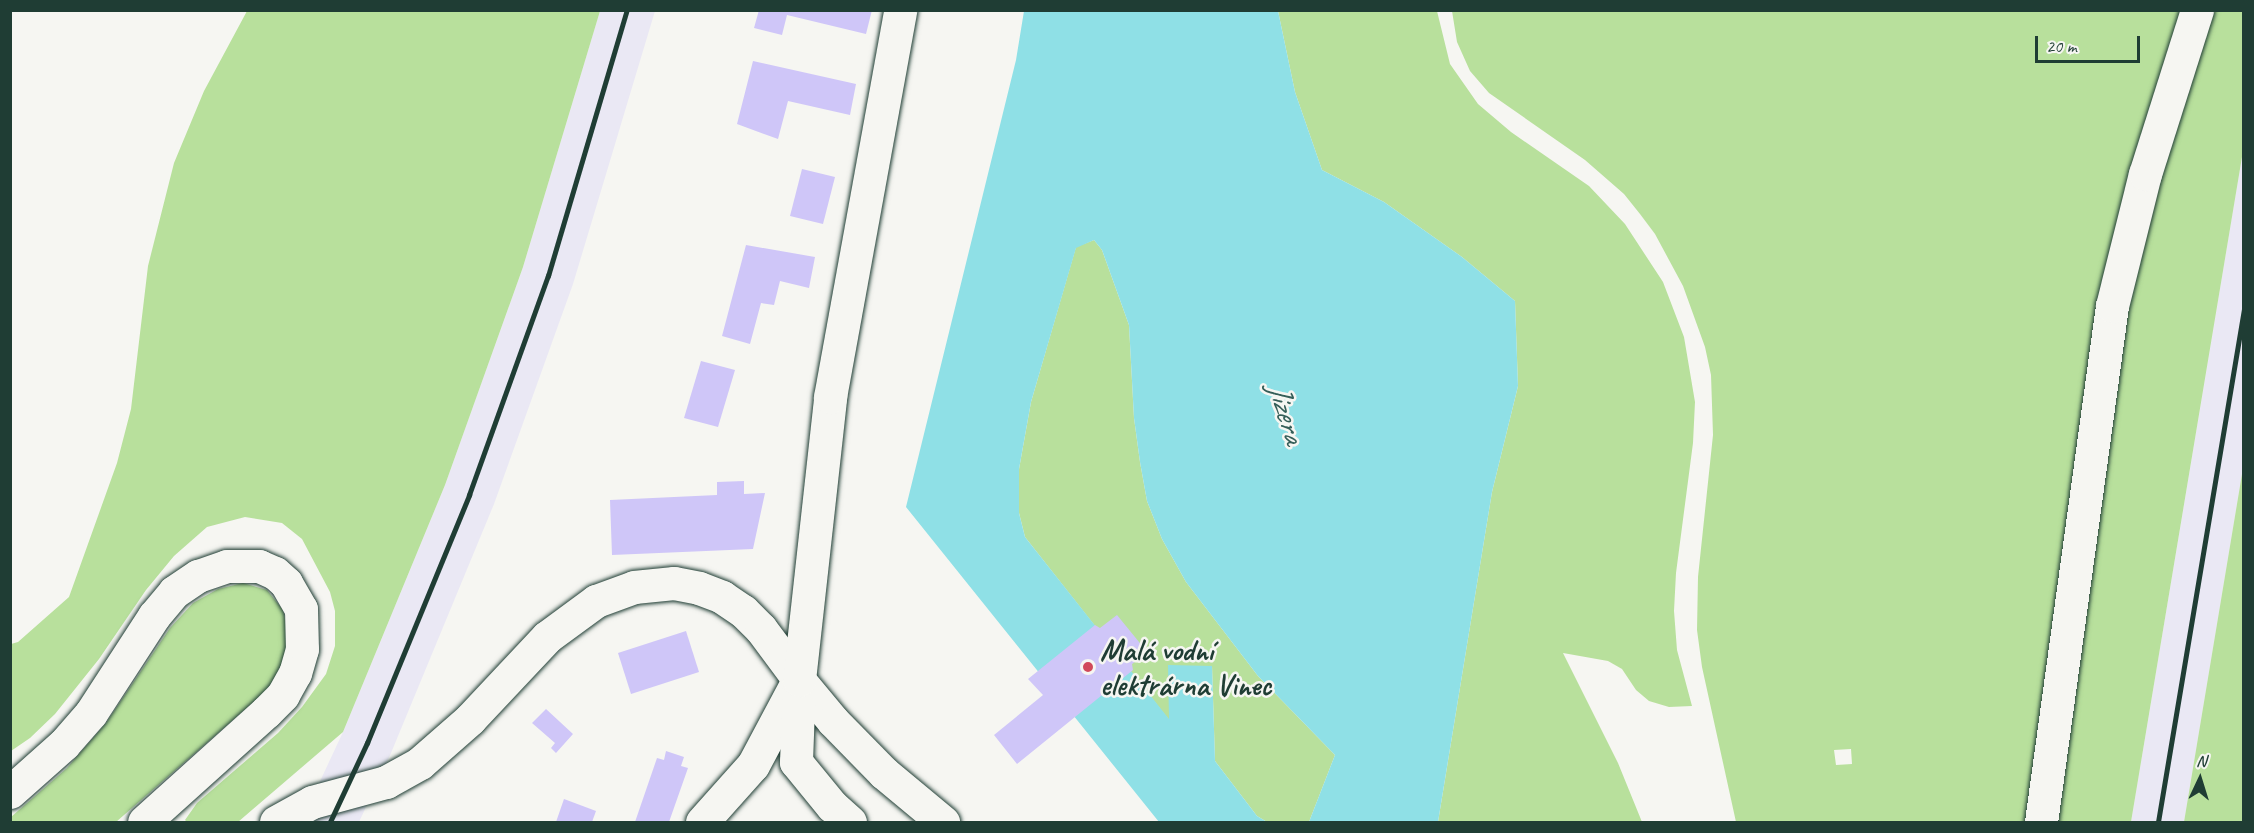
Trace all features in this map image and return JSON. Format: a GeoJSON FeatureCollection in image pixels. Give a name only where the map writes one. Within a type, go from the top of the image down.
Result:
{"type":"FeatureCollection","features":[{"type":"Feature","properties":{"kind":"street"},"geometry":{"type":"LineString","coordinates":[[849,822],[832,806],[796,762],[799,680],[830,397],[900,10]]}},
{"type":"Feature","properties":{"kind":"street"},"geometry":{"type":"LineString","coordinates":[[2041,822],[2112,306],[2145,174],[2197,10]]}},
{"type":"Feature","properties":{"kind":"street"},"geometry":{"type":"LineString","coordinates":[[10,792],[64,744],[91,713],[154,616],[174,592],[198,576],[227,566],[259,566],[275,573],[291,589],[301,609],[302,649],[295,673],[283,695],[266,712],[144,822]]}},
{"type":"Feature","properties":{"kind":"street"},"geometry":{"type":"LineString","coordinates":[[276,822],[312,802],[386,782],[420,763],[463,726],[522,660],[572,616],[596,601],[634,587],[674,583],[699,588],[722,597],[743,611],[761,629],[799,680],[884,772],[944,822]]}},
{"type":"Feature","properties":{"kind":"street"},"geometry":{"type":"LineString","coordinates":[[702,822],[753,765],[799,680]]}},
{"type":"Feature","properties":{"kind":"shaded area"},"geometry":{"type":"Polygon","coordinates":[[[600,11],[655,11],[573,284],[494,504],[391,753],[359,822],[301,822],[343,732],[445,485],[523,267],[600,11]]]}},
{"type":"Feature","properties":{"kind":"shaded area"},"geometry":{"type":"Polygon","coordinates":[[[2243,151],[2243,468],[2184,822],[2131,822],[2243,151]]]}},
{"type":"Feature","properties":{"kind":"green space"},"geometry":{"type":"Polygon","coordinates":[[[247,11],[600,11],[523,267],[445,485],[343,732],[238,822],[187,822],[185,820],[197,803],[278,733],[302,707],[326,674],[335,646],[335,611],[330,592],[302,539],[282,523],[245,517],[207,527],[174,556],[146,590],[99,659],[55,714],[30,738],[11,751],[11,644],[18,642],[69,597],[117,463],[131,409],[148,266],[174,163],[204,91],[247,11]]]}},
{"type":"Feature","properties":{"kind":"green space"},"geometry":{"type":"Polygon","coordinates":[[[1278,11],[1437,11],[1450,64],[1478,104],[1511,132],[1589,186],[1625,224],[1663,282],[1684,337],[1695,402],[1693,443],[1676,573],[1674,611],[1677,650],[1692,706],[1669,707],[1649,701],[1636,690],[1622,669],[1608,661],[1563,653],[1618,763],[1642,822],[1438,822],[1492,492],[1518,386],[1515,301],[1462,257],[1384,202],[1322,170],[1295,92],[1278,11]]]}},
{"type":"Feature","properties":{"kind":"green space"},"geometry":{"type":"Polygon","coordinates":[[[1452,11],[2243,11],[2243,151],[2131,822],[1736,822],[1702,667],[1697,630],[1698,577],[1713,435],[1711,375],[1705,347],[1683,286],[1655,234],[1624,194],[1585,160],[1489,93],[1470,71],[1457,42],[1452,11]],[[1851,749],[1834,750],[1836,765],[1852,764],[1851,749]]]}},
{"type":"Feature","properties":{"kind":"green space"},"geometry":{"type":"Polygon","coordinates":[[[1094,240],[1102,250],[1129,325],[1134,418],[1140,462],[1147,501],[1162,539],[1186,582],[1258,676],[1335,755],[1309,822],[1267,822],[1257,816],[1215,761],[1212,666],[1169,720],[1025,537],[1019,513],[1019,469],[1031,402],[1076,247],[1094,240]]]}},
{"type":"Feature","properties":{"kind":"green space"},"geometry":{"type":"Polygon","coordinates":[[[2243,468],[2243,822],[2184,822],[2243,468]]]}},
{"type":"Feature","properties":{"kind":"green space"},"geometry":{"type":"Polygon","coordinates":[[[243,583],[267,590],[283,610],[288,635],[282,668],[265,692],[116,822],[11,822],[11,817],[67,768],[106,723],[170,628],[193,603],[218,589],[243,583]]]}},
{"type":"Feature","properties":{"kind":"water","name":"Jizera"},"geometry":{"type":"Polygon","coordinates":[[[1024,11],[1278,11],[1295,92],[1322,170],[1384,202],[1462,257],[1515,301],[1518,386],[1492,492],[1438,822],[1309,822],[1335,755],[1258,676],[1186,582],[1162,539],[1147,501],[1140,462],[1134,418],[1129,325],[1102,250],[1094,240],[1076,248],[1031,402],[1019,469],[1019,513],[1025,537],[1169,719],[1168,665],[1212,666],[1215,761],[1257,816],[1267,822],[1159,822],[906,507],[1016,60],[1024,11]]]}},
{"type":"Feature","properties":{"kind":"building"},"geometry":{"type":"Polygon","coordinates":[[[759,10],[872,10],[866,34],[787,15],[782,35],[754,28],[759,10]]]}},
{"type":"Feature","properties":{"kind":"building"},"geometry":{"type":"Polygon","coordinates":[[[753,61],[856,84],[850,115],[788,101],[778,139],[737,124],[753,61]]]}},
{"type":"Feature","properties":{"kind":"building"},"geometry":{"type":"Polygon","coordinates":[[[802,169],[835,177],[823,224],[790,216],[802,169]]]}},
{"type":"Feature","properties":{"kind":"building"},"geometry":{"type":"Polygon","coordinates":[[[746,245],[815,257],[809,288],[780,281],[774,305],[761,303],[750,344],[722,336],[746,245]]]}},
{"type":"Feature","properties":{"kind":"building"},"geometry":{"type":"Polygon","coordinates":[[[701,361],[735,370],[718,427],[684,418],[701,361]]]}},
{"type":"Feature","properties":{"kind":"building"},"geometry":{"type":"Polygon","coordinates":[[[744,481],[744,494],[765,493],[753,549],[612,555],[610,500],[717,495],[717,482],[744,481]]]}},
{"type":"Feature","properties":{"kind":"building","name":"Malá vodní elektrárna Vinec"},"geometry":{"type":"Polygon","coordinates":[[[1117,615],[1148,653],[1132,664],[1133,670],[1017,764],[994,735],[1043,695],[1028,679],[1095,625],[1100,628],[1117,615]]]}},
{"type":"Feature","properties":{"kind":"building"},"geometry":{"type":"Polygon","coordinates":[[[686,631],[699,672],[631,694],[618,653],[686,631]]]}},
{"type":"Feature","properties":{"kind":"building"},"geometry":{"type":"Polygon","coordinates":[[[546,709],[573,734],[556,753],[551,748],[555,743],[532,723],[546,709]]]}},
{"type":"Feature","properties":{"kind":"building"},"geometry":{"type":"Polygon","coordinates":[[[666,751],[684,757],[681,766],[688,768],[669,822],[635,822],[657,758],[664,760],[666,751]]]}},
{"type":"Feature","properties":{"kind":"building"},"geometry":{"type":"Polygon","coordinates":[[[564,799],[596,811],[592,822],[556,822],[564,799]]]}},
{"type":"Feature","properties":{"kind":"railway"},"geometry":{"type":"LineString","coordinates":[[330,822],[367,743],[469,495],[548,276],[627,10]]}},
{"type":"Feature","properties":{"kind":"railway"},"geometry":{"type":"LineString","coordinates":[[2158,822],[2244,309]]}},
{"type":"Feature","properties":{"kind":"place","name":"Malá vodní elektrárna Vinec"},"geometry":{"type":"Point","coordinates":[1088,667]}}]}
